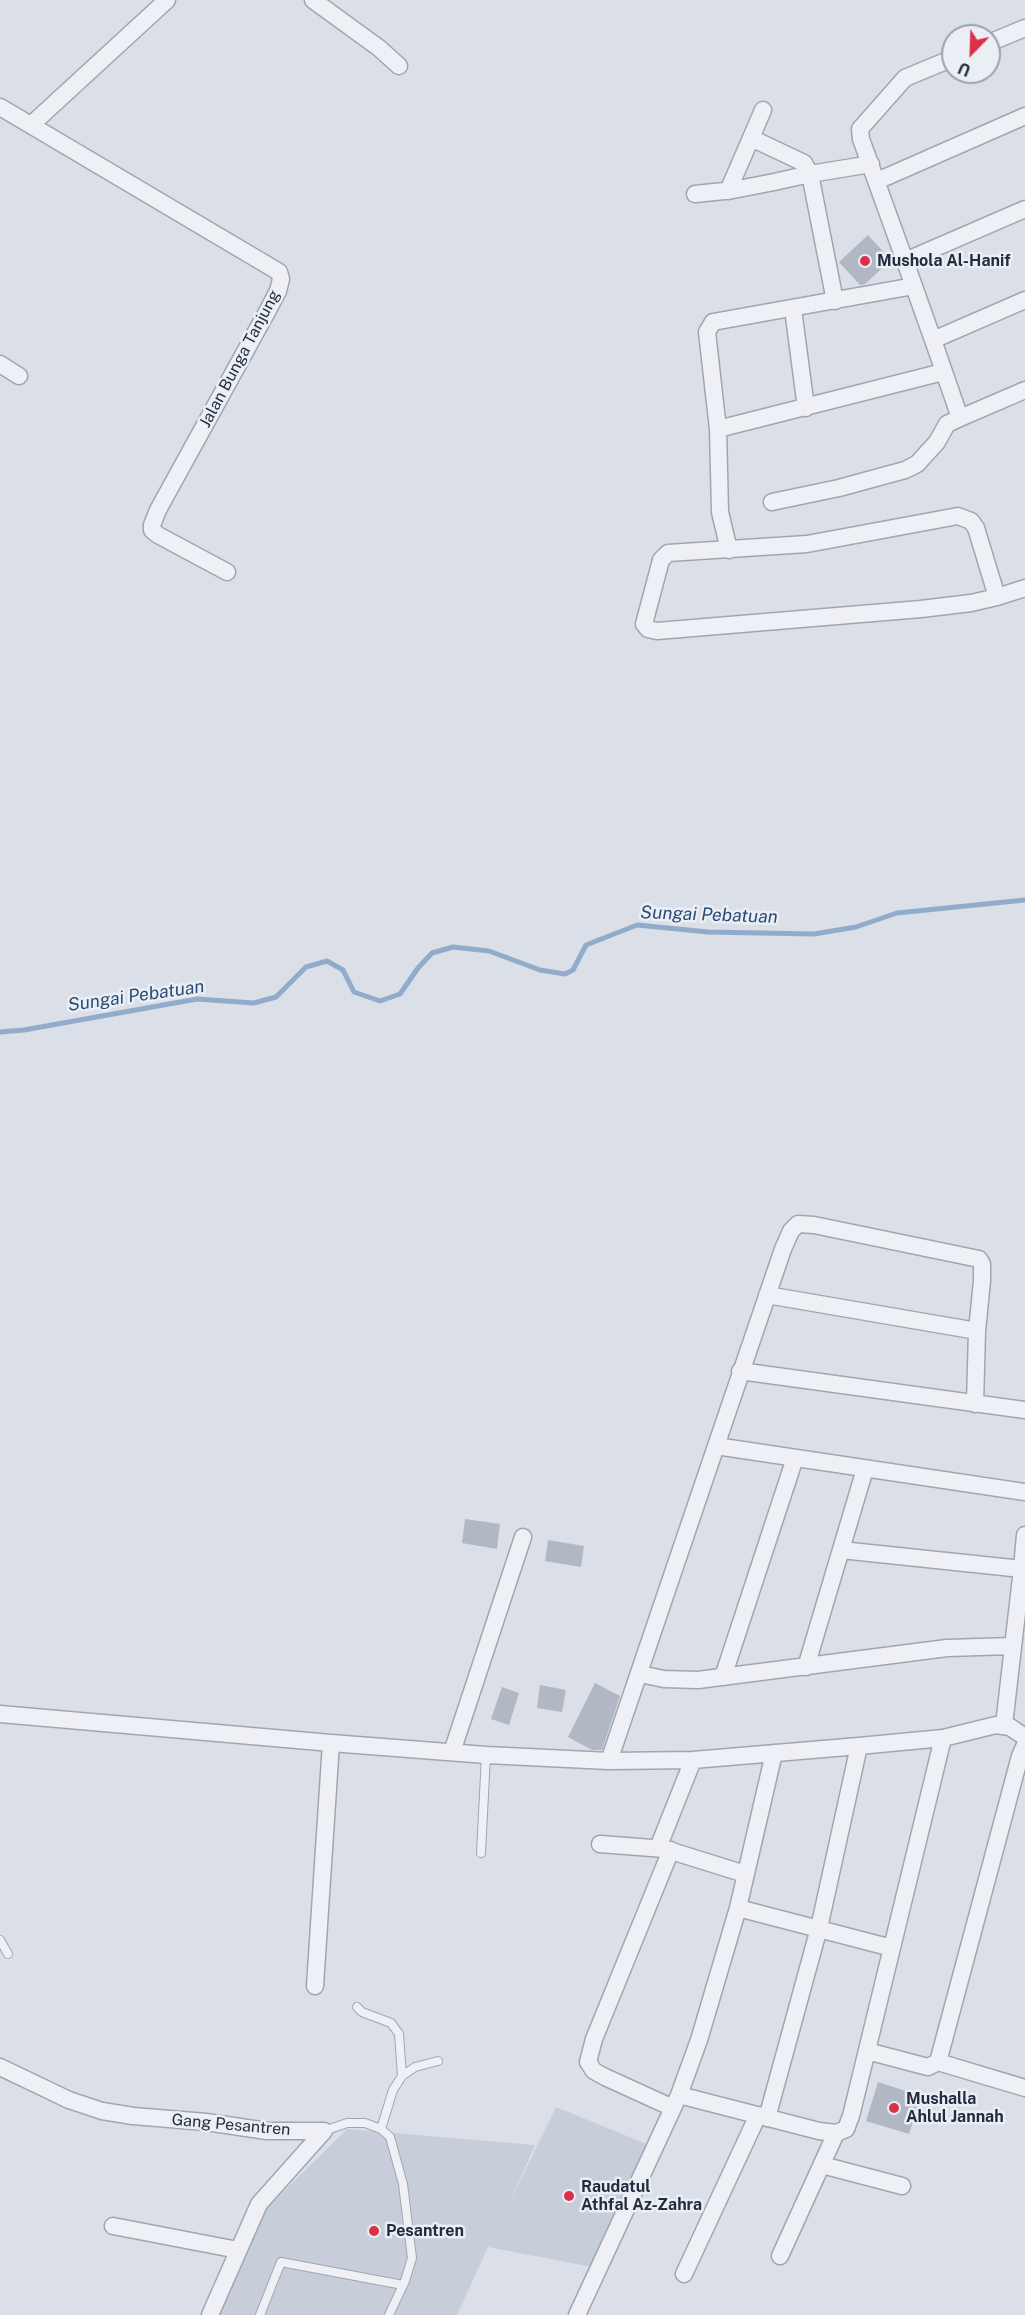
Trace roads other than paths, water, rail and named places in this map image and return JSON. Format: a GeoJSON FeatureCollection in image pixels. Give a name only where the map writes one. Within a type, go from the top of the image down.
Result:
{"type":"FeatureCollection","features":[{"type":"Feature","properties":{"kind":"street"},"geometry":{"type":"LineString","coordinates":[[31,125],[166,0]]}},
{"type":"Feature","properties":{"kind":"street"},"geometry":{"type":"LineString","coordinates":[[313,0],[379,48],[399,66]]}},
{"type":"Feature","properties":{"kind":"street"},"geometry":{"type":"LineString","coordinates":[[1001,38],[1025,28]]}},
{"type":"Feature","properties":{"kind":"street"},"geometry":{"type":"LineString","coordinates":[[941,63],[905,78],[860,129],[861,139],[960,418]]}},
{"type":"Feature","properties":{"kind":"street","name":"Jalan Bunga Tanjung"},"geometry":{"type":"LineString","coordinates":[[0,107],[273,267],[281,276],[278,291],[158,510],[152,528],[158,536],[226,572]]}},
{"type":"Feature","properties":{"kind":"street"},"geometry":{"type":"LineString","coordinates":[[728,191],[764,110]]}},
{"type":"Feature","properties":{"kind":"street"},"geometry":{"type":"LineString","coordinates":[[877,181],[1025,116]]}},
{"type":"Feature","properties":{"kind":"street"},"geometry":{"type":"LineString","coordinates":[[751,138],[804,163],[810,174],[835,301]]}},
{"type":"Feature","properties":{"kind":"street"},"geometry":{"type":"LineString","coordinates":[[695,195],[871,164]]}},
{"type":"Feature","properties":{"kind":"street"},"geometry":{"type":"LineString","coordinates":[[905,261],[1025,209]]}},
{"type":"Feature","properties":{"kind":"street"},"geometry":{"type":"LineString","coordinates":[[729,550],[720,512],[718,429],[707,332],[713,322],[914,286]]}},
{"type":"Feature","properties":{"kind":"street"},"geometry":{"type":"LineString","coordinates":[[933,340],[1025,300]]}},
{"type":"Feature","properties":{"kind":"street"},"geometry":{"type":"LineString","coordinates":[[793,309],[806,408]]}},
{"type":"Feature","properties":{"kind":"street"},"geometry":{"type":"LineString","coordinates":[[0,364],[19,376]]}},
{"type":"Feature","properties":{"kind":"street"},"geometry":{"type":"LineString","coordinates":[[718,429],[943,372]]}},
{"type":"Feature","properties":{"kind":"street"},"geometry":{"type":"LineString","coordinates":[[772,502],[839,488],[905,470],[917,464],[937,442],[947,424],[1025,390]]}},
{"type":"Feature","properties":{"kind":"street"},"geometry":{"type":"LineString","coordinates":[[997,597],[976,528],[971,521],[958,516],[807,544],[674,552],[664,555],[644,621],[645,627],[657,631],[869,614],[953,606],[997,597],[1025,588]]}},
{"type":"Feature","properties":{"kind":"street"},"geometry":{"type":"LineString","coordinates":[[609,1761],[740,1371],[793,1227],[803,1223],[979,1258],[982,1264],[982,1281],[977,1331],[975,1404]]}},
{"type":"Feature","properties":{"kind":"street"},"geometry":{"type":"LineString","coordinates":[[768,1295],[977,1331]]}},
{"type":"Feature","properties":{"kind":"street"},"geometry":{"type":"LineString","coordinates":[[740,1371],[1025,1410]]}},
{"type":"Feature","properties":{"kind":"street"},"geometry":{"type":"LineString","coordinates":[[716,1446],[1025,1492]]}},
{"type":"Feature","properties":{"kind":"street"},"geometry":{"type":"LineString","coordinates":[[723,1677],[795,1458]]}},
{"type":"Feature","properties":{"kind":"street"},"geometry":{"type":"LineString","coordinates":[[806,1667],[865,1469]]}},
{"type":"Feature","properties":{"kind":"street"},"geometry":{"type":"LineString","coordinates":[[1004,1725],[1025,1535]]}},
{"type":"Feature","properties":{"kind":"street"},"geometry":{"type":"LineString","coordinates":[[452,1752],[523,1537]]}},
{"type":"Feature","properties":{"kind":"street"},"geometry":{"type":"LineString","coordinates":[[842,1550],[1022,1569]]}},
{"type":"Feature","properties":{"kind":"street"},"geometry":{"type":"LineString","coordinates":[[640,1674],[682,1680],[723,1677],[947,1648],[1012,1646]]}},
{"type":"Feature","properties":{"kind":"street"},"geometry":{"type":"LineString","coordinates":[[0,1714],[486,1755],[609,1761],[693,1760],[943,1738],[987,1725],[1004,1725],[1020,1732],[1025,1737]]}},
{"type":"Feature","properties":{"kind":"street"},"geometry":{"type":"LineString","coordinates":[[693,1760],[665,1849],[594,2039],[588,2062],[594,2071],[605,2078],[676,2101],[836,2133],[842,2132],[849,2123],[943,1738]]}},
{"type":"Feature","properties":{"kind":"street"},"geometry":{"type":"LineString","coordinates":[[315,1986],[331,1743]]}},
{"type":"Feature","properties":{"kind":"street"},"geometry":{"type":"LineString","coordinates":[[684,2274],[762,2117],[819,1928],[859,1746]]}},
{"type":"Feature","properties":{"kind":"street"},"geometry":{"type":"LineString","coordinates":[[938,2062],[1020,1756],[1025,1746]]}},
{"type":"Feature","properties":{"kind":"street"},"geometry":{"type":"LineString","coordinates":[[577,2315],[676,2101],[699,2040],[738,1908],[774,1753]]}},
{"type":"Feature","properties":{"kind":"street"},"geometry":{"type":"LineString","coordinates":[[600,1844],[665,1849],[745,1874]]}},
{"type":"Feature","properties":{"kind":"street"},"geometry":{"type":"LineString","coordinates":[[738,1908],[892,1948]]}},
{"type":"Feature","properties":{"kind":"street"},"geometry":{"type":"LineString","coordinates":[[867,2051],[928,2067],[938,2062],[1025,2088]]}},
{"type":"Feature","properties":{"kind":"street","name":"Gang Pesantren"},"geometry":{"type":"LineString","coordinates":[[0,2067],[69,2100],[102,2111],[267,2131],[324,2131]]}},
{"type":"Feature","properties":{"kind":"street","name":"Gang Pesantren"},"geometry":{"type":"LineString","coordinates":[[210,2315],[259,2204],[324,2131]]}},
{"type":"Feature","properties":{"kind":"street"},"geometry":{"type":"LineString","coordinates":[[780,2256],[836,2133]]}},
{"type":"Feature","properties":{"kind":"street"},"geometry":{"type":"LineString","coordinates":[[822,2165],[902,2186]]}},
{"type":"Feature","properties":{"kind":"street"},"geometry":{"type":"LineString","coordinates":[[113,2226],[238,2250]]}},
{"type":"Feature","properties":{"kind":"lane"},"geometry":{"type":"LineString","coordinates":[[481,1853],[486,1755]]}},
{"type":"Feature","properties":{"kind":"lane"},"geometry":{"type":"LineString","coordinates":[[0,1940],[8,1954]]}},
{"type":"Feature","properties":{"kind":"lane"},"geometry":{"type":"LineString","coordinates":[[357,2007],[362,2012],[391,2023],[399,2034],[402,2076]]}},
{"type":"Feature","properties":{"kind":"lane"},"geometry":{"type":"LineString","coordinates":[[381,2129],[393,2090],[402,2076],[416,2067],[438,2061]]}},
{"type":"Feature","properties":{"kind":"lane"},"geometry":{"type":"LineString","coordinates":[[324,2131],[347,2123],[365,2123],[381,2129],[390,2137],[403,2184],[412,2258],[404,2285],[389,2315]]}},
{"type":"Feature","properties":{"kind":"lane"},"geometry":{"type":"LineString","coordinates":[[260,2315],[281,2262],[404,2285]]}},
{"type":"Feature","properties":{"kind":"waterway","name":"Sungai Pebatuan"},"geometry":{"type":"LineString","coordinates":[[0,1032],[24,1030],[197,999],[254,1003],[276,997],[306,967],[327,961],[343,970],[354,992],[380,1001],[400,994],[418,968],[432,953],[453,947],[489,951],[540,970],[565,974],[573,970],[586,945],[637,925],[708,932],[814,934],[856,927],[897,913],[1025,900]]}},
{"type":"Feature","properties":{"kind":"place","name":"Mushola Al-Hanif"},"geometry":{"type":"Point","coordinates":[865,261]}},
{"type":"Feature","properties":{"kind":"place","name":"Mushalla Ahlul Jannah"},"geometry":{"type":"Point","coordinates":[894,2108]}},
{"type":"Feature","properties":{"kind":"place","name":"Raudatul Athfal Az-Zahra"},"geometry":{"type":"Point","coordinates":[569,2196]}},
{"type":"Feature","properties":{"kind":"place","name":"Pesantren"},"geometry":{"type":"Point","coordinates":[374,2231]}}]}
